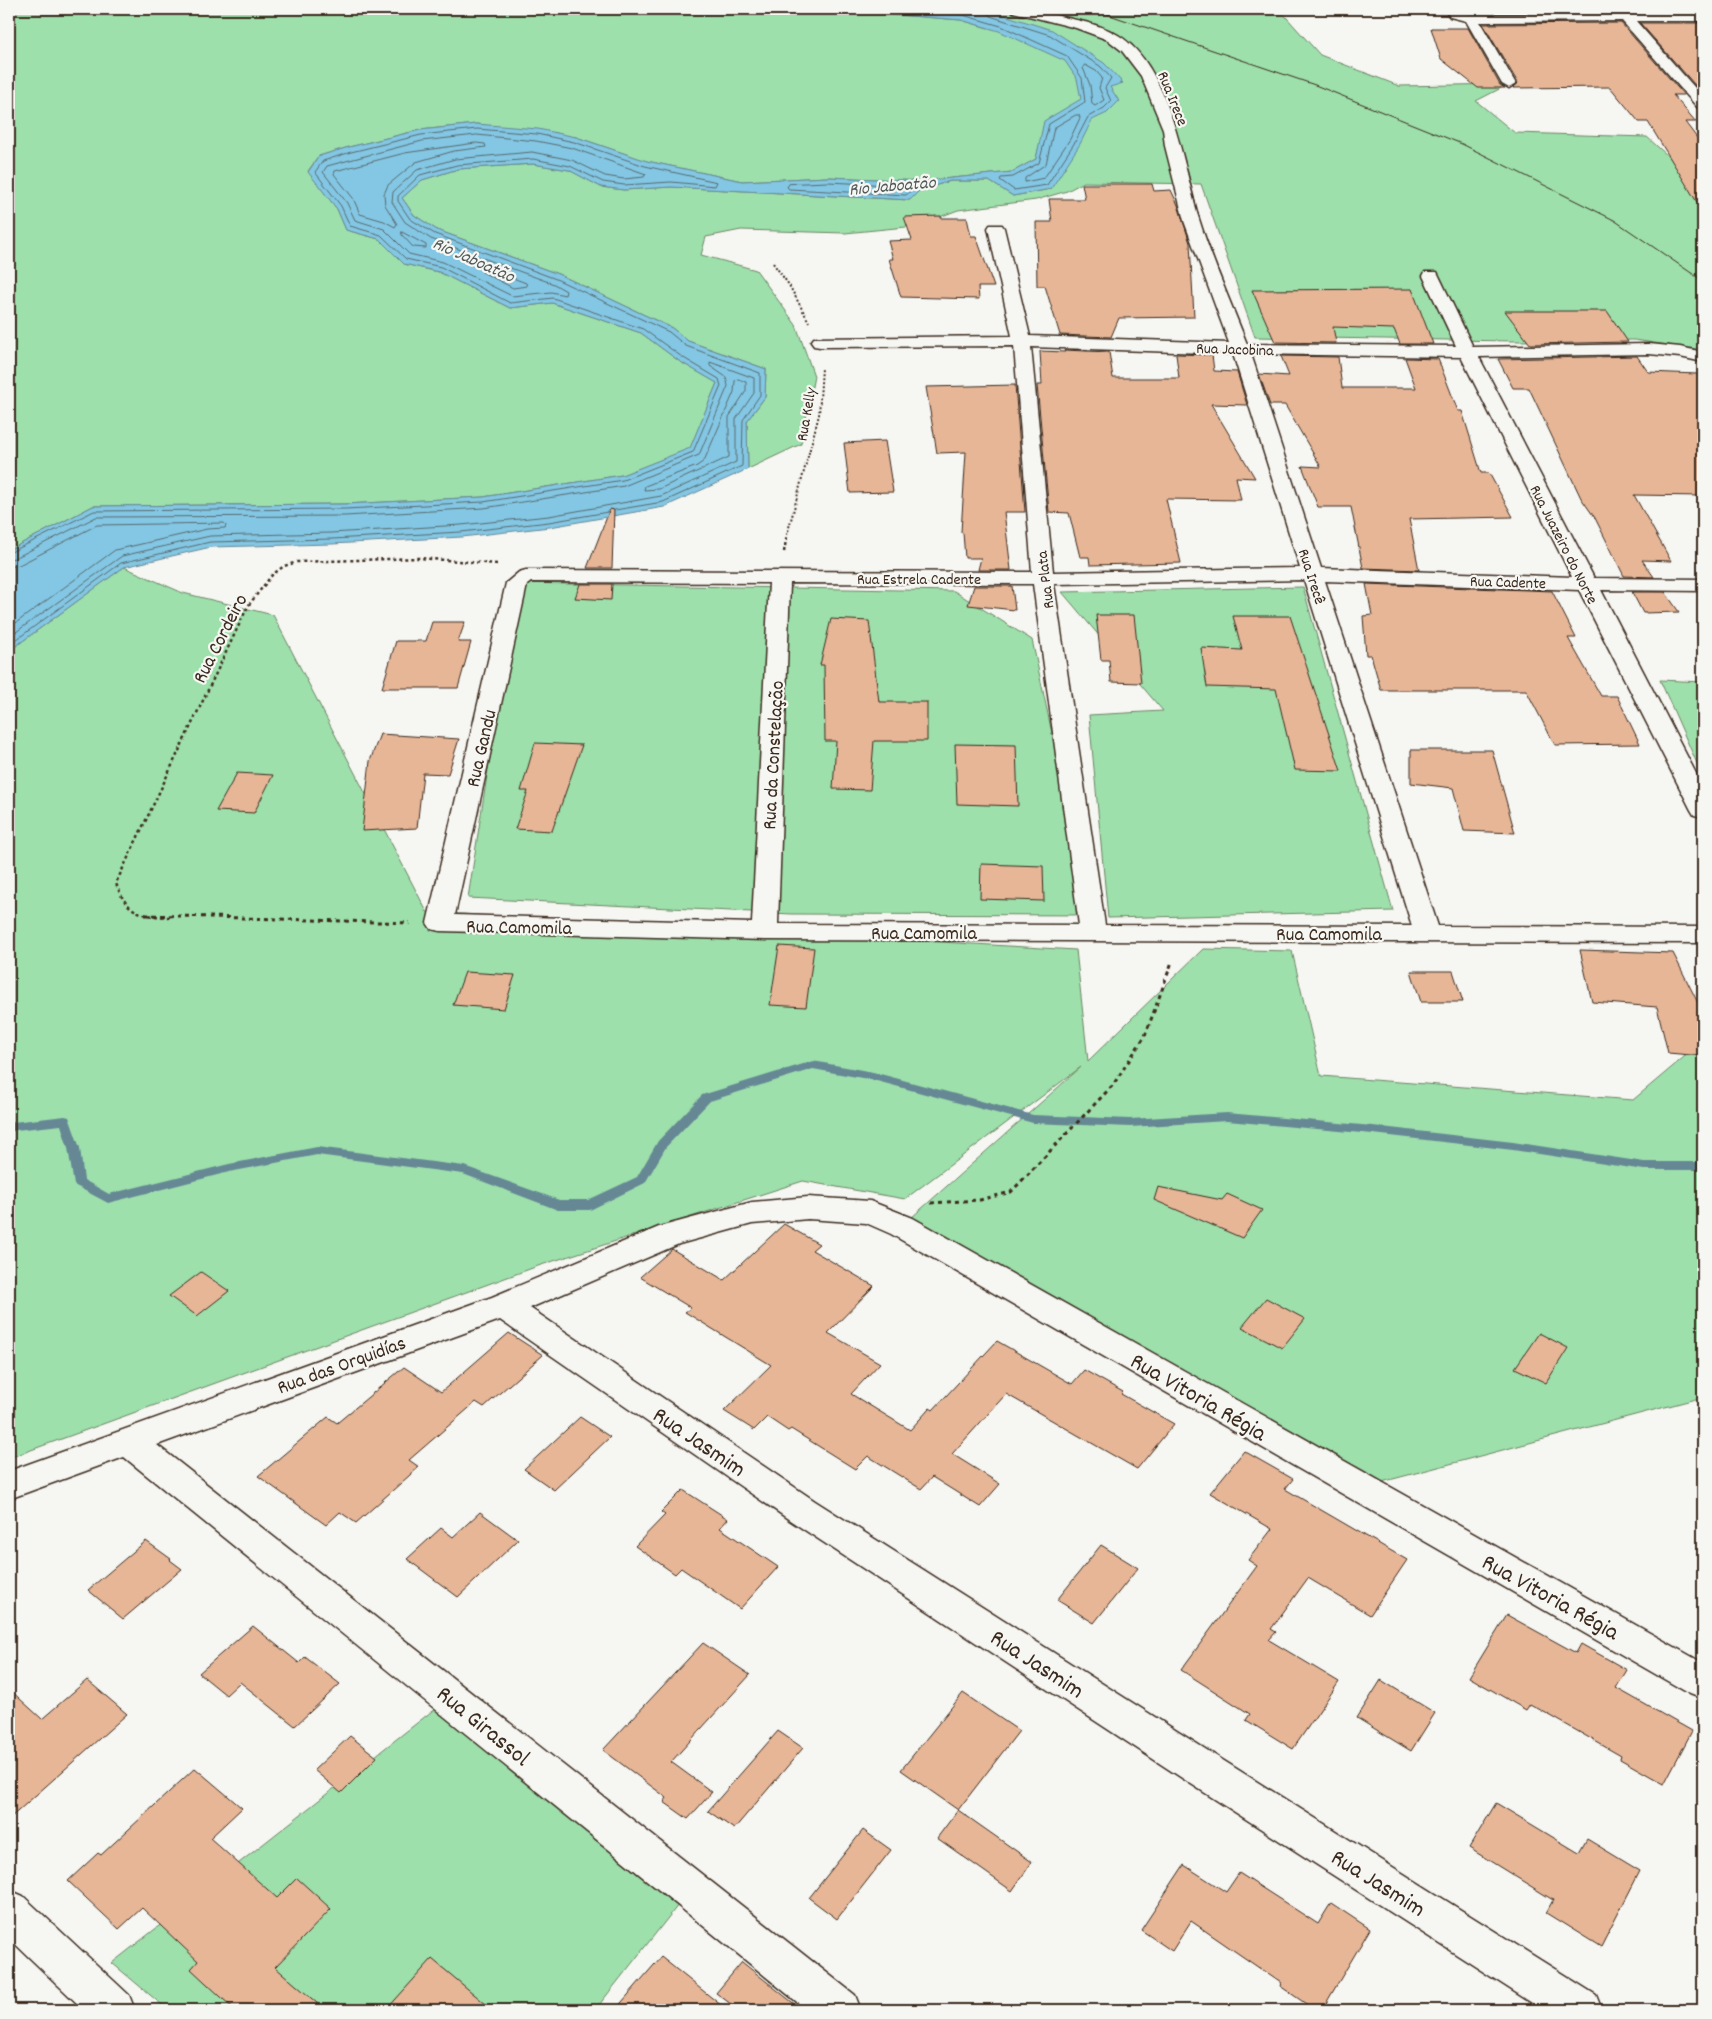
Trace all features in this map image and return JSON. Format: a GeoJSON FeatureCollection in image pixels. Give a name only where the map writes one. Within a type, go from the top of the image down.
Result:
{"type":"FeatureCollection","features":[{"type":"Feature","properties":{"kind":"street","name":"Rua Irece"},"geometry":{"type":"LineString","coordinates":[[1018,9],[1097,30],[1113,37],[1127,48],[1148,76],[1170,130],[1172,146],[1192,221]]}},
{"type":"Feature","properties":{"kind":"street"},"geometry":{"type":"LineString","coordinates":[[1450,9],[1456,14],[1470,18],[1622,13],[1703,17]]}},
{"type":"Feature","properties":{"kind":"street"},"geometry":{"type":"LineString","coordinates":[[1622,13],[1703,105]]}},
{"type":"Feature","properties":{"kind":"street"},"geometry":{"type":"LineString","coordinates":[[1470,18],[1509,84]]}},
{"type":"Feature","properties":{"kind":"street","name":"Rua Irecê"},"geometry":{"type":"LineString","coordinates":[[1192,221],[1240,349],[1427,933]]}},
{"type":"Feature","properties":{"kind":"street","name":"Rua Plata"},"geometry":{"type":"LineString","coordinates":[[996,228],[1022,340],[1043,578],[1093,932]]}},
{"type":"Feature","properties":{"kind":"street","name":"Rua Juazeiro do Norte"},"geometry":{"type":"LineString","coordinates":[[1431,276],[1467,352],[1703,810]]}},
{"type":"Feature","properties":{"kind":"street","name":"Rua Jacobina"},"geometry":{"type":"LineString","coordinates":[[820,342],[1022,340],[1240,349],[1467,352],[1649,349],[1680,352],[1703,357]]}},
{"type":"Feature","properties":{"kind":"street","name":"Rua Estrela Cadente"},"geometry":{"type":"LineString","coordinates":[[526,576],[1043,578],[1312,574]]}},
{"type":"Feature","properties":{"kind":"street","name":"Rua Cadente"},"geometry":{"type":"LineString","coordinates":[[1312,574],[1586,584],[1703,585]]}},
{"type":"Feature","properties":{"kind":"street","name":"Rua Gandu"},"geometry":{"type":"LineString","coordinates":[[440,924],[517,583],[526,576]]}},
{"type":"Feature","properties":{"kind":"street","name":"Rua da Constelação"},"geometry":{"type":"LineString","coordinates":[[765,932],[780,578]]}},
{"type":"Feature","properties":{"kind":"street","name":"Rua Camomila"},"geometry":{"type":"LineString","coordinates":[[440,924],[765,932],[1703,935]]}},
{"type":"Feature","properties":{"kind":"street","name":"Rua Vitoria Régia"},"geometry":{"type":"LineString","coordinates":[[670,1235],[752,1213],[808,1208],[870,1212],[902,1226],[1703,1682]]}},
{"type":"Feature","properties":{"kind":"street","name":"Rua das Orquidías"},"geometry":{"type":"LineString","coordinates":[[9,1485],[503,1306],[670,1235]]}},
{"type":"Feature","properties":{"kind":"street","name":"Rua Jasmim"},"geometry":{"type":"LineString","coordinates":[[503,1306],[802,1511],[1190,1762],[1581,2010]]}},
{"type":"Feature","properties":{"kind":"street","name":"Rua Girassol"},"geometry":{"type":"LineString","coordinates":[[128,1441],[840,2010]]}},
{"type":"Feature","properties":{"kind":"street"},"geometry":{"type":"LineString","coordinates":[[9,1910],[114,2010]]}},
{"type":"Feature","properties":{"kind":"path","name":"Rua Kelly"},"geometry":{"type":"LineString","coordinates":[[773,263],[789,285],[820,342],[823,379],[821,402],[808,461],[786,534],[780,578]]}},
{"type":"Feature","properties":{"kind":"path","name":"Rua Cordeiro"},"geometry":{"type":"LineString","coordinates":[[146,916],[132,909],[121,899],[116,884],[248,606],[276,571],[290,564],[309,561],[391,557],[438,558],[501,565],[521,569],[526,576]]}},
{"type":"Feature","properties":{"kind":"path","name":"Rua Camomila"},"geometry":{"type":"LineString","coordinates":[[146,916],[440,924]]}},
{"type":"Feature","properties":{"kind":"path"},"geometry":{"type":"LineString","coordinates":[[929,1203],[980,1200],[1011,1192],[1064,1138],[1113,1085],[1145,1036],[1183,934]]}},
{"type":"Feature","properties":{"kind":"green space"},"geometry":{"type":"Polygon","coordinates":[[[9,9],[822,9],[961,20],[988,28],[980,9],[1279,9],[1320,55],[1399,86],[1509,84],[1476,101],[1515,133],[1647,137],[1703,188],[1703,350],[1634,340],[1515,341],[1255,337],[1201,184],[1084,182],[1067,191],[1036,200],[958,210],[916,226],[845,233],[741,230],[706,237],[701,255],[756,270],[796,325],[814,376],[801,444],[748,469],[747,421],[765,397],[766,369],[688,341],[672,328],[558,274],[437,230],[414,215],[402,198],[422,180],[458,169],[533,164],[569,170],[601,187],[624,190],[671,187],[909,200],[920,190],[951,181],[989,181],[1013,196],[1051,189],[1039,146],[1036,159],[1012,172],[922,181],[828,177],[742,181],[646,161],[576,137],[476,124],[420,130],[319,156],[308,171],[337,209],[346,230],[379,239],[404,264],[439,272],[510,308],[552,303],[641,333],[679,361],[717,383],[690,449],[622,475],[483,497],[345,504],[93,506],[9,550],[9,9]]]}},
{"type":"Feature","properties":{"kind":"green space"},"geometry":{"type":"Polygon","coordinates":[[[124,567],[183,593],[273,615],[427,912],[1076,950],[1088,1061],[1203,949],[1292,951],[1321,1076],[1633,1100],[1703,1041],[1703,1397],[1359,1488],[902,1226],[1081,1067],[905,1199],[803,1181],[538,1266],[9,1458],[9,651],[124,567]]]}},
{"type":"Feature","properties":{"kind":"green space"},"geometry":{"type":"Polygon","coordinates":[[[517,583],[954,591],[1032,640],[1091,915],[792,914],[468,898],[517,583]]]}},
{"type":"Feature","properties":{"kind":"green space"},"geometry":{"type":"Polygon","coordinates":[[[1303,587],[1393,911],[1108,918],[1089,715],[1163,711],[1062,592],[1303,587]]]}},
{"type":"Feature","properties":{"kind":"green space"},"geometry":{"type":"Polygon","coordinates":[[[1660,680],[1703,682],[1703,777],[1660,680]]]}},
{"type":"Feature","properties":{"kind":"green space"},"geometry":{"type":"Polygon","coordinates":[[[450,1697],[690,1890],[595,2010],[168,2010],[112,1963],[450,1697]]]}},
{"type":"Feature","properties":{"kind":"water","name":"Rio Jaboatão"},"geometry":{"type":"Polygon","coordinates":[[[822,9],[988,10],[1052,30],[1104,63],[1123,83],[1110,87],[1119,101],[1107,113],[1092,120],[1080,144],[1051,189],[1013,196],[989,181],[950,181],[920,190],[910,200],[671,187],[624,190],[601,187],[569,170],[533,164],[458,169],[422,180],[402,198],[414,215],[437,230],[558,274],[672,328],[688,341],[766,369],[765,397],[747,421],[748,469],[664,507],[550,527],[462,537],[332,544],[211,547],[124,567],[9,651],[9,550],[93,506],[345,504],[483,497],[622,475],[690,448],[717,383],[679,361],[641,333],[552,303],[510,308],[439,272],[404,264],[379,239],[346,230],[337,209],[308,172],[319,156],[420,130],[476,124],[538,129],[576,137],[647,161],[742,181],[828,177],[922,181],[1012,172],[1036,159],[1044,121],[1081,99],[1077,79],[1065,61],[999,31],[961,20],[822,9]]]}},
{"type":"Feature","properties":{"kind":"building"},"geometry":{"type":"Polygon","coordinates":[[[1468,9],[1564,9],[1566,12],[1471,12],[1468,9]]]}},
{"type":"Feature","properties":{"kind":"building"},"geometry":{"type":"Polygon","coordinates":[[[1638,9],[1703,9],[1703,11],[1640,11],[1638,9]]]}},
{"type":"Feature","properties":{"kind":"building"},"geometry":{"type":"Polygon","coordinates":[[[1621,23],[1684,95],[1673,95],[1696,122],[1685,122],[1703,146],[1703,212],[1648,122],[1639,122],[1610,87],[1513,88],[1518,83],[1483,24],[1621,23]]]}},
{"type":"Feature","properties":{"kind":"building"},"geometry":{"type":"Polygon","coordinates":[[[1640,23],[1703,23],[1703,94],[1640,23]]]}},
{"type":"Feature","properties":{"kind":"building"},"geometry":{"type":"Polygon","coordinates":[[[1431,28],[1468,28],[1500,85],[1505,88],[1478,88],[1441,59],[1431,28]]]}},
{"type":"Feature","properties":{"kind":"building"},"geometry":{"type":"Polygon","coordinates":[[[1082,184],[1152,184],[1154,191],[1171,190],[1178,205],[1190,243],[1194,317],[1119,318],[1111,337],[1060,335],[1045,286],[1037,286],[1036,222],[1052,222],[1049,199],[1085,199],[1082,184]]]}},
{"type":"Feature","properties":{"kind":"building"},"geometry":{"type":"Polygon","coordinates":[[[941,216],[941,218],[967,218],[971,236],[976,236],[994,287],[978,287],[979,299],[901,297],[889,259],[893,259],[888,241],[912,240],[904,217],[941,216]]]}},
{"type":"Feature","properties":{"kind":"building"},"geometry":{"type":"Polygon","coordinates":[[[1412,289],[1433,344],[1400,344],[1394,329],[1333,327],[1336,343],[1275,342],[1252,290],[1412,289]]]}},
{"type":"Feature","properties":{"kind":"building"},"geometry":{"type":"Polygon","coordinates":[[[1505,311],[1607,311],[1628,342],[1530,344],[1505,311]]]}},
{"type":"Feature","properties":{"kind":"building"},"geometry":{"type":"Polygon","coordinates":[[[1064,350],[1109,352],[1113,378],[1179,378],[1176,354],[1212,355],[1214,371],[1237,372],[1247,405],[1211,404],[1255,478],[1236,477],[1241,500],[1166,499],[1181,563],[1090,565],[1089,557],[1080,557],[1069,513],[1049,512],[1037,385],[1042,385],[1040,351],[1065,352],[1064,350]]]}},
{"type":"Feature","properties":{"kind":"building"},"geometry":{"type":"Polygon","coordinates":[[[1281,356],[1338,357],[1342,388],[1416,388],[1405,358],[1438,359],[1458,411],[1462,411],[1481,473],[1489,473],[1513,517],[1409,519],[1419,570],[1363,568],[1351,507],[1318,507],[1302,466],[1321,467],[1285,405],[1270,405],[1259,374],[1289,376],[1281,356]]]}},
{"type":"Feature","properties":{"kind":"building"},"geometry":{"type":"Polygon","coordinates":[[[1637,356],[1648,372],[1697,374],[1703,385],[1703,496],[1634,495],[1671,561],[1642,560],[1654,577],[1624,576],[1595,518],[1581,498],[1529,388],[1513,388],[1498,359],[1637,356]]]}},
{"type":"Feature","properties":{"kind":"building"},"geometry":{"type":"Polygon","coordinates":[[[1015,385],[1025,512],[1004,512],[1011,570],[978,570],[981,558],[965,558],[963,533],[961,532],[966,452],[937,453],[926,387],[1015,385]]]}},
{"type":"Feature","properties":{"kind":"building"},"geometry":{"type":"Polygon","coordinates":[[[885,441],[893,492],[850,493],[844,443],[885,441]]]}},
{"type":"Feature","properties":{"kind":"building"},"geometry":{"type":"Polygon","coordinates":[[[610,509],[614,510],[612,568],[587,568],[610,509]]]}},
{"type":"Feature","properties":{"kind":"building"},"geometry":{"type":"Polygon","coordinates":[[[580,584],[612,584],[611,600],[575,598],[580,584]]]}},
{"type":"Feature","properties":{"kind":"building"},"geometry":{"type":"Polygon","coordinates":[[[1366,584],[1552,591],[1576,638],[1568,638],[1601,696],[1617,696],[1640,744],[1555,745],[1526,690],[1381,690],[1371,655],[1366,655],[1363,616],[1372,615],[1366,584]]]}},
{"type":"Feature","properties":{"kind":"building"},"geometry":{"type":"Polygon","coordinates":[[[974,586],[1012,586],[1015,610],[968,605],[974,586]]]}},
{"type":"Feature","properties":{"kind":"building"},"geometry":{"type":"Polygon","coordinates":[[[1632,592],[1665,592],[1679,612],[1643,613],[1632,592]]]}},
{"type":"Feature","properties":{"kind":"building"},"geometry":{"type":"Polygon","coordinates":[[[1096,615],[1134,615],[1141,683],[1111,682],[1109,660],[1101,660],[1096,615]]]}},
{"type":"Feature","properties":{"kind":"building"},"geometry":{"type":"Polygon","coordinates":[[[1233,616],[1290,616],[1341,771],[1295,770],[1276,689],[1207,687],[1201,648],[1242,650],[1233,616]]]}},
{"type":"Feature","properties":{"kind":"building"},"geometry":{"type":"Polygon","coordinates":[[[831,619],[869,621],[879,702],[927,702],[927,741],[874,741],[870,790],[833,789],[836,741],[825,741],[824,665],[820,665],[831,619]]]}},
{"type":"Feature","properties":{"kind":"building"},"geometry":{"type":"Polygon","coordinates":[[[432,622],[465,622],[458,642],[471,642],[458,688],[382,688],[396,641],[426,641],[432,622]]]}},
{"type":"Feature","properties":{"kind":"building"},"geometry":{"type":"Polygon","coordinates":[[[380,734],[459,739],[448,774],[423,773],[417,828],[362,831],[370,761],[380,734]]]}},
{"type":"Feature","properties":{"kind":"building"},"geometry":{"type":"Polygon","coordinates":[[[535,743],[582,745],[552,831],[515,829],[528,791],[521,791],[535,743]]]}},
{"type":"Feature","properties":{"kind":"building"},"geometry":{"type":"Polygon","coordinates":[[[955,744],[1016,745],[1018,806],[957,804],[955,744]]]}},
{"type":"Feature","properties":{"kind":"building"},"geometry":{"type":"Polygon","coordinates":[[[1411,750],[1492,750],[1515,833],[1464,831],[1453,788],[1411,783],[1411,750]]]}},
{"type":"Feature","properties":{"kind":"building"},"geometry":{"type":"Polygon","coordinates":[[[237,773],[273,775],[254,813],[216,811],[237,773]]]}},
{"type":"Feature","properties":{"kind":"building"},"geometry":{"type":"Polygon","coordinates":[[[981,864],[1043,866],[1044,901],[980,899],[981,864]]]}},
{"type":"Feature","properties":{"kind":"building"},"geometry":{"type":"Polygon","coordinates":[[[779,946],[814,948],[806,1007],[770,1005],[779,946]]]}},
{"type":"Feature","properties":{"kind":"building"},"geometry":{"type":"Polygon","coordinates":[[[1580,950],[1673,953],[1703,1013],[1703,1056],[1668,1053],[1657,1007],[1592,1002],[1580,950]]]}},
{"type":"Feature","properties":{"kind":"building"},"geometry":{"type":"Polygon","coordinates":[[[1411,971],[1453,971],[1463,1002],[1421,1002],[1411,971]]]}},
{"type":"Feature","properties":{"kind":"building"},"geometry":{"type":"Polygon","coordinates":[[[465,972],[515,975],[504,1009],[453,1005],[465,972]]]}},
{"type":"Feature","properties":{"kind":"building"},"geometry":{"type":"Polygon","coordinates":[[[1158,1187],[1222,1200],[1227,1194],[1262,1210],[1242,1238],[1154,1200],[1158,1187]]]}},
{"type":"Feature","properties":{"kind":"building"},"geometry":{"type":"Polygon","coordinates":[[[784,1224],[819,1244],[812,1250],[874,1286],[828,1333],[880,1363],[851,1394],[910,1430],[930,1408],[933,1410],[997,1341],[1072,1384],[1084,1370],[1123,1392],[1121,1394],[1174,1424],[1137,1469],[1006,1394],[952,1454],[1000,1484],[980,1507],[932,1477],[921,1489],[868,1456],[855,1469],[791,1429],[788,1431],[767,1417],[754,1430],[724,1411],[771,1365],[685,1312],[691,1308],[640,1277],[672,1249],[724,1280],[784,1224]]]}},
{"type":"Feature","properties":{"kind":"building"},"geometry":{"type":"Polygon","coordinates":[[[201,1272],[229,1291],[197,1316],[169,1296],[201,1272]]]}},
{"type":"Feature","properties":{"kind":"building"},"geometry":{"type":"Polygon","coordinates":[[[1266,1298],[1305,1319],[1282,1348],[1242,1327],[1266,1298]]]}},
{"type":"Feature","properties":{"kind":"building"},"geometry":{"type":"Polygon","coordinates":[[[509,1333],[543,1355],[484,1407],[476,1402],[409,1460],[419,1467],[356,1523],[340,1512],[326,1525],[258,1476],[328,1417],[337,1423],[404,1367],[441,1392],[509,1333]]]}},
{"type":"Feature","properties":{"kind":"building"},"geometry":{"type":"Polygon","coordinates":[[[1539,1333],[1568,1348],[1546,1383],[1515,1368],[1539,1333]]]}},
{"type":"Feature","properties":{"kind":"building"},"geometry":{"type":"Polygon","coordinates":[[[580,1417],[610,1437],[554,1490],[524,1469],[580,1417]]]}},
{"type":"Feature","properties":{"kind":"building"},"geometry":{"type":"Polygon","coordinates":[[[1244,1451],[1293,1479],[1285,1489],[1407,1560],[1370,1615],[1308,1578],[1271,1629],[1276,1632],[1269,1640],[1339,1682],[1293,1749],[1246,1720],[1250,1714],[1181,1670],[1257,1566],[1248,1560],[1272,1529],[1210,1493],[1244,1451]]]}},
{"type":"Feature","properties":{"kind":"building"},"geometry":{"type":"Polygon","coordinates":[[[683,1490],[728,1519],[720,1528],[778,1567],[740,1609],[681,1568],[675,1574],[635,1546],[665,1515],[661,1512],[683,1490]]]}},
{"type":"Feature","properties":{"kind":"building"},"geometry":{"type":"Polygon","coordinates":[[[480,1512],[518,1540],[458,1597],[407,1559],[441,1528],[453,1537],[480,1512]]]}},
{"type":"Feature","properties":{"kind":"building"},"geometry":{"type":"Polygon","coordinates":[[[146,1541],[182,1569],[123,1619],[88,1590],[146,1541]]]}},
{"type":"Feature","properties":{"kind":"building"},"geometry":{"type":"Polygon","coordinates":[[[1101,1545],[1138,1568],[1094,1623],[1057,1600],[1101,1545]]]}},
{"type":"Feature","properties":{"kind":"building"},"geometry":{"type":"Polygon","coordinates":[[[1507,1615],[1576,1653],[1581,1644],[1627,1670],[1616,1688],[1692,1731],[1664,1784],[1620,1759],[1621,1756],[1530,1704],[1526,1710],[1469,1677],[1507,1615]]]}},
{"type":"Feature","properties":{"kind":"building"},"geometry":{"type":"Polygon","coordinates":[[[253,1626],[299,1663],[305,1657],[340,1684],[295,1726],[240,1682],[226,1695],[199,1673],[253,1626]]]}},
{"type":"Feature","properties":{"kind":"building"},"geometry":{"type":"Polygon","coordinates":[[[703,1643],[750,1675],[671,1762],[712,1792],[688,1819],[664,1802],[667,1798],[603,1750],[703,1643]]]}},
{"type":"Feature","properties":{"kind":"building"},"geometry":{"type":"Polygon","coordinates":[[[87,1680],[127,1714],[9,1819],[9,1689],[42,1719],[87,1680]]]}},
{"type":"Feature","properties":{"kind":"building"},"geometry":{"type":"Polygon","coordinates":[[[1381,1680],[1435,1713],[1411,1751],[1357,1718],[1381,1680]]]}},
{"type":"Feature","properties":{"kind":"building"},"geometry":{"type":"Polygon","coordinates":[[[963,1693],[1019,1731],[958,1810],[901,1770],[963,1693]]]}},
{"type":"Feature","properties":{"kind":"building"},"geometry":{"type":"Polygon","coordinates":[[[778,1731],[803,1748],[734,1829],[708,1811],[778,1731]]]}},
{"type":"Feature","properties":{"kind":"building"},"geometry":{"type":"Polygon","coordinates":[[[350,1736],[377,1757],[341,1793],[314,1770],[350,1736]]]}},
{"type":"Feature","properties":{"kind":"building"},"geometry":{"type":"Polygon","coordinates":[[[195,1768],[242,1808],[210,1838],[277,1898],[297,1878],[331,1909],[275,1967],[325,2010],[235,2010],[191,1969],[198,1961],[142,1908],[119,1929],[68,1881],[98,1853],[101,1855],[195,1768]]]}},
{"type":"Feature","properties":{"kind":"building"},"geometry":{"type":"Polygon","coordinates":[[[1496,1803],[1579,1853],[1587,1839],[1640,1871],[1601,1947],[1546,1913],[1553,1900],[1469,1848],[1496,1803]]]}},
{"type":"Feature","properties":{"kind":"building"},"geometry":{"type":"Polygon","coordinates":[[[958,1810],[1032,1862],[1012,1891],[937,1838],[958,1810]]]}},
{"type":"Feature","properties":{"kind":"building"},"geometry":{"type":"Polygon","coordinates":[[[863,1830],[891,1850],[837,1919],[809,1898],[863,1830]]]}},
{"type":"Feature","properties":{"kind":"building"},"geometry":{"type":"Polygon","coordinates":[[[1184,1865],[1226,1892],[1239,1873],[1318,1924],[1331,1903],[1370,1929],[1322,2010],[1315,2010],[1280,1986],[1281,1983],[1191,1921],[1172,1951],[1141,1930],[1184,1865]]]}},
{"type":"Feature","properties":{"kind":"building"},"geometry":{"type":"Polygon","coordinates":[[[661,1957],[727,2010],[615,2010],[661,1957]]]}},
{"type":"Feature","properties":{"kind":"building"},"geometry":{"type":"Polygon","coordinates":[[[432,1959],[493,2010],[386,2010],[432,1959]]]}},
{"type":"Feature","properties":{"kind":"building"},"geometry":{"type":"Polygon","coordinates":[[[742,1962],[802,2010],[739,2010],[716,1993],[742,1962]]]}},
{"type":"Feature","properties":{"kind":"waterway"},"geometry":{"type":"LineString","coordinates":[[9,1129],[13,1126],[65,1120],[74,1148],[78,1182],[108,1199],[229,1168],[317,1151],[464,1170],[558,1205],[590,1205],[641,1180],[662,1144],[706,1098],[813,1065],[873,1076],[1033,1119],[1130,1123],[1227,1117],[1373,1130],[1513,1146],[1644,1166],[1703,1166]]}},
{"type":"Feature","properties":{"kind":"tram line"},"geometry":{"type":"LineString","coordinates":[[1092,9],[1315,85],[1462,144],[1614,220],[1703,281]]}}]}
